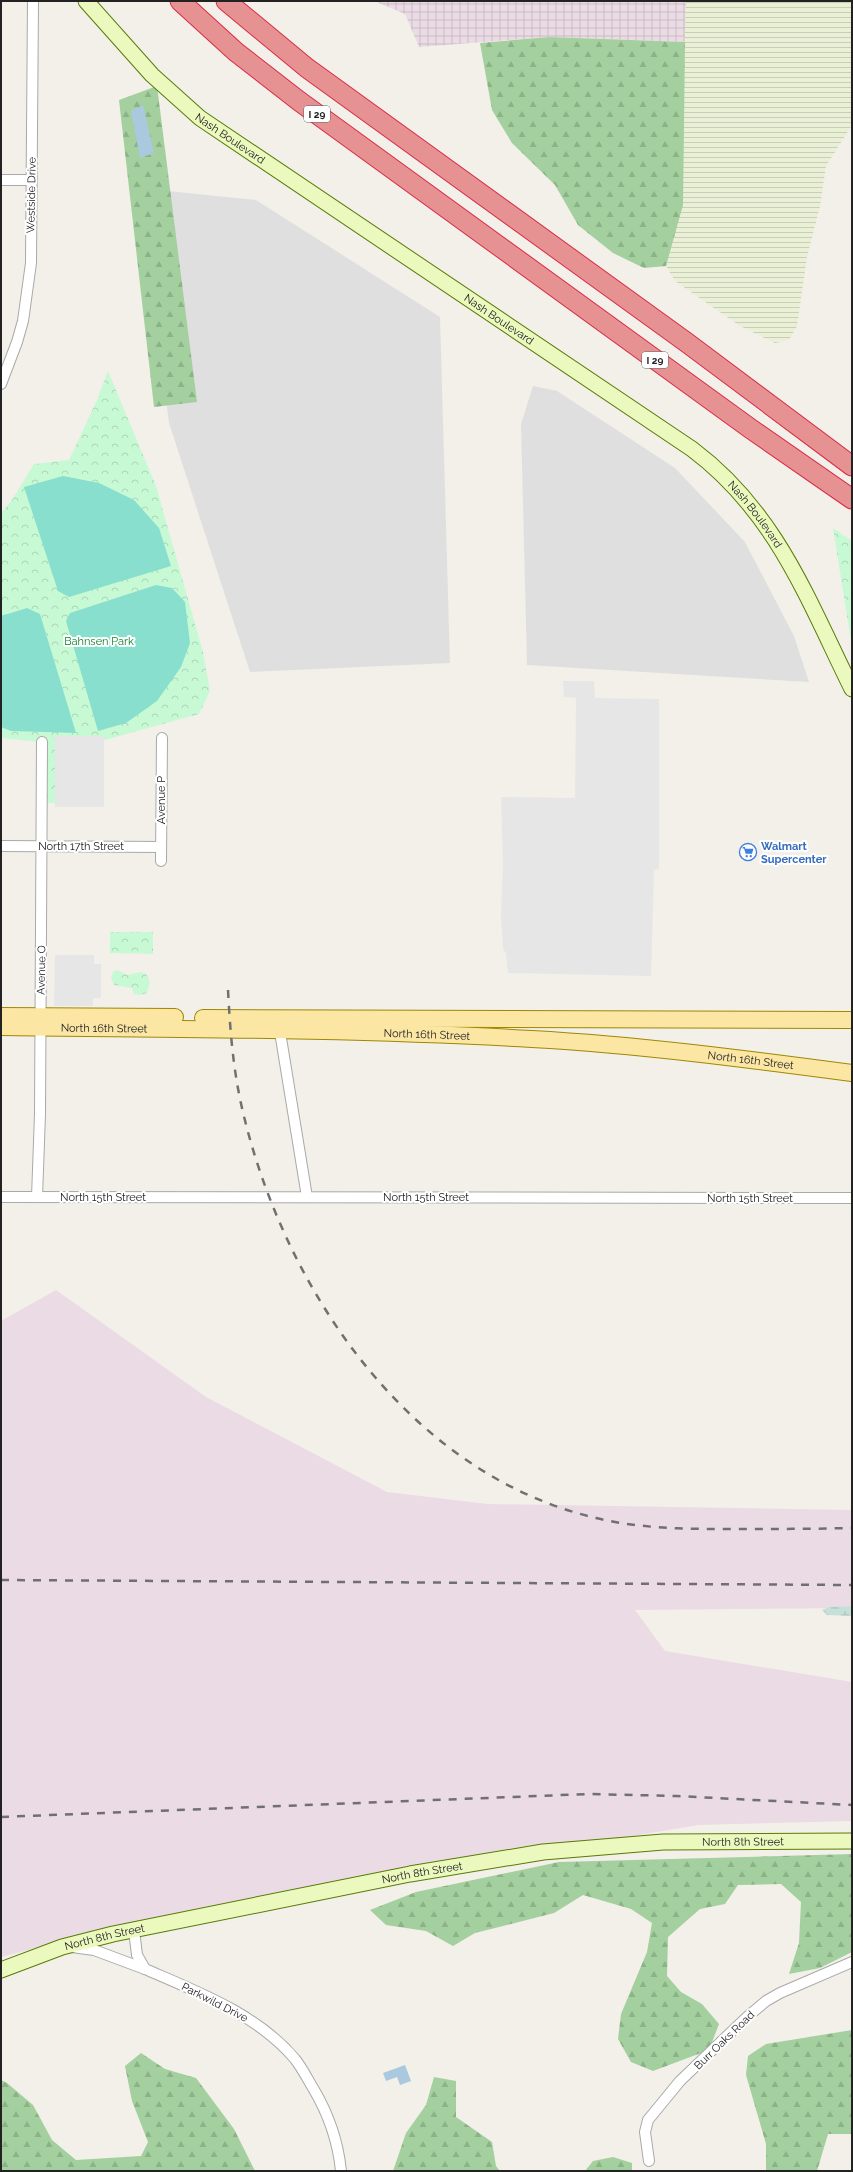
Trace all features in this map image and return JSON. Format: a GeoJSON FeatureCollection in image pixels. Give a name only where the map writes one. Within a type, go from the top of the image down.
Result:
{"type":"FeatureCollection","features":[{"type":"Feature","properties":{"kind":"highway","name":"I 29"},"geometry":{"type":"LineString","coordinates":[[180,1],[236,52],[331,124],[732,415],[852,499]]}},
{"type":"Feature","properties":{"kind":"highway"},"geometry":{"type":"LineString","coordinates":[[226,1],[307,68],[692,347],[852,466]]}},
{"type":"Feature","properties":{"kind":"main road","name":"North 16th Street"},"geometry":{"type":"LineString","coordinates":[[1,1016],[41,1022],[280,1032],[350,1032],[547,1040],[646,1049],[852,1073]]}},
{"type":"Feature","properties":{"kind":"main road","name":"North 16th Street"},"geometry":{"type":"LineString","coordinates":[[1,1028],[41,1022],[852,1020]]}},
{"type":"Feature","properties":{"kind":"street","name":"Westside Drive"},"geometry":{"type":"LineString","coordinates":[[1,384],[17,342],[28,293],[31,263],[33,1]]}},
{"type":"Feature","properties":{"kind":"street","name":"Nash Boulevard"},"geometry":{"type":"LineString","coordinates":[[86,1],[152,75],[200,118],[692,449],[725,477],[746,499],[773,535],[786,557],[852,689]]}},
{"type":"Feature","properties":{"kind":"street"},"geometry":{"type":"LineString","coordinates":[[1,180],[32,180]]}},
{"type":"Feature","properties":{"kind":"street","name":"Avenue P"},"geometry":{"type":"LineString","coordinates":[[161,861],[162,738]]}},
{"type":"Feature","properties":{"kind":"street","name":"Avenue O"},"geometry":{"type":"LineString","coordinates":[[37,1197],[41,1022],[42,742]]}},
{"type":"Feature","properties":{"kind":"street","name":"North 17th Street"},"geometry":{"type":"LineString","coordinates":[[1,846],[161,847]]}},
{"type":"Feature","properties":{"kind":"street"},"geometry":{"type":"LineString","coordinates":[[280,1032],[307,1197]]}},
{"type":"Feature","properties":{"kind":"street","name":"North 15th Street"},"geometry":{"type":"LineString","coordinates":[[1,1197],[852,1198]]}},
{"type":"Feature","properties":{"kind":"street","name":"North 8th Street"},"geometry":{"type":"LineString","coordinates":[[1,1970],[62,1947],[134,1930],[410,1874],[543,1852],[663,1842],[852,1841]]}},
{"type":"Feature","properties":{"kind":"street"},"geometry":{"type":"LineString","coordinates":[[134,1930],[137,1955],[145,1969]]}},
{"type":"Feature","properties":{"kind":"street","name":"Parkwild Drive"},"geometry":{"type":"LineString","coordinates":[[62,1947],[94,1950],[145,1969],[228,2007],[253,2022],[280,2044],[296,2060],[326,2112],[337,2146],[341,2171]]}},
{"type":"Feature","properties":{"kind":"street","name":"Burr Oaks Road"},"geometry":{"type":"LineString","coordinates":[[649,2161],[645,2132],[648,2120],[680,2082],[766,2001],[852,1962]]}},
{"type":"Feature","properties":{"kind":"shaded area"},"geometry":{"type":"Polygon","coordinates":[[[374,1],[686,1],[685,42],[549,37],[419,47],[405,14],[374,1]]]}},
{"type":"Feature","properties":{"kind":"shaded area"},"geometry":{"type":"Polygon","coordinates":[[[143,105],[154,153],[140,158],[131,111],[143,105]]]}},
{"type":"Feature","properties":{"kind":"shaded area"},"geometry":{"type":"Polygon","coordinates":[[[138,188],[256,200],[440,317],[450,663],[250,672],[169,423],[138,188]]]}},
{"type":"Feature","properties":{"kind":"shaded area"},"geometry":{"type":"Polygon","coordinates":[[[533,386],[557,391],[675,468],[745,542],[794,636],[809,682],[527,665],[521,424],[533,386]]]}},
{"type":"Feature","properties":{"kind":"shaded area"},"geometry":{"type":"Polygon","coordinates":[[[563,681],[594,681],[595,698],[659,699],[659,869],[654,870],[651,976],[508,973],[506,953],[503,949],[501,915],[503,864],[501,797],[575,798],[576,698],[564,697],[563,681]]]}},
{"type":"Feature","properties":{"kind":"shaded area"},"geometry":{"type":"Polygon","coordinates":[[[55,736],[104,736],[104,807],[55,807],[55,736]]]}},
{"type":"Feature","properties":{"kind":"shaded area"},"geometry":{"type":"Polygon","coordinates":[[[55,955],[94,955],[94,964],[101,964],[101,998],[93,998],[93,1006],[54,1006],[55,955]]]}},
{"type":"Feature","properties":{"kind":"shaded area"},"geometry":{"type":"Polygon","coordinates":[[[56,1290],[206,1397],[387,1492],[487,1504],[852,1510],[852,1608],[635,1610],[665,1651],[852,1682],[852,1821],[698,1825],[161,1916],[1,1957],[1,1321],[56,1290]]]}},
{"type":"Feature","properties":{"kind":"shaded area"},"geometry":{"type":"Polygon","coordinates":[[[405,2065],[411,2081],[400,2085],[397,2077],[386,2081],[383,2073],[405,2065]]]}},
{"type":"Feature","properties":{"kind":"green space"},"geometry":{"type":"Polygon","coordinates":[[[686,1],[852,1],[852,125],[826,166],[820,206],[807,257],[797,326],[789,340],[775,343],[740,326],[675,281],[666,266],[672,240],[684,64],[686,1]]]}},
{"type":"Feature","properties":{"kind":"green space"},"geometry":{"type":"Polygon","coordinates":[[[549,37],[685,42],[683,205],[666,266],[644,268],[613,253],[578,225],[555,185],[512,143],[492,110],[480,43],[549,37]]]}},
{"type":"Feature","properties":{"kind":"green space"},"geometry":{"type":"Polygon","coordinates":[[[157,86],[197,402],[154,407],[119,100],[157,86]]]}},
{"type":"Feature","properties":{"kind":"green space","name":"Bahnsen Park"},"geometry":{"type":"Polygon","coordinates":[[[108,371],[156,486],[203,652],[210,691],[199,714],[94,743],[93,803],[42,803],[42,742],[1,738],[1,513],[12,500],[34,464],[69,460],[97,400],[108,371]]]}},
{"type":"Feature","properties":{"kind":"green space"},"geometry":{"type":"Polygon","coordinates":[[[63,476],[99,483],[134,500],[159,528],[171,566],[69,597],[58,591],[24,487],[63,476]]]}},
{"type":"Feature","properties":{"kind":"green space"},"geometry":{"type":"Polygon","coordinates":[[[833,528],[852,541],[852,643],[851,641],[833,528]]]}},
{"type":"Feature","properties":{"kind":"green space"},"geometry":{"type":"Polygon","coordinates":[[[156,585],[172,588],[185,602],[190,643],[181,667],[157,701],[126,723],[98,731],[66,621],[70,613],[156,585]]]}},
{"type":"Feature","properties":{"kind":"green space"},"geometry":{"type":"Polygon","coordinates":[[[27,608],[40,614],[76,733],[11,731],[1,727],[1,616],[27,608]]]}},
{"type":"Feature","properties":{"kind":"green space"},"geometry":{"type":"Polygon","coordinates":[[[110,932],[153,932],[153,954],[110,953],[110,932]]]}},
{"type":"Feature","properties":{"kind":"green space"},"geometry":{"type":"Polygon","coordinates":[[[117,970],[128,975],[140,972],[146,974],[150,982],[147,993],[140,995],[134,994],[132,988],[114,985],[111,977],[114,971],[117,970]]]}},
{"type":"Feature","properties":{"kind":"green space"},"geometry":{"type":"Polygon","coordinates":[[[852,1606],[852,1616],[827,1615],[822,1610],[829,1607],[852,1606]]]}},
{"type":"Feature","properties":{"kind":"green space"},"geometry":{"type":"Polygon","coordinates":[[[852,1854],[852,1952],[820,1968],[789,1974],[799,1943],[801,1902],[781,1884],[738,1885],[725,1904],[700,1909],[668,1937],[667,1976],[681,1992],[702,2004],[719,2024],[709,2050],[653,2071],[631,2062],[618,2039],[621,2014],[647,1952],[652,1923],[631,1909],[583,1895],[554,1913],[475,1933],[453,1946],[426,1931],[386,1925],[370,1910],[416,1892],[559,1862],[852,1854]]]}},
{"type":"Feature","properties":{"kind":"green space"},"geometry":{"type":"Polygon","coordinates":[[[852,2030],[852,2134],[828,2134],[817,2171],[766,2171],[766,2144],[746,2075],[748,2056],[766,2044],[852,2030]]]}},
{"type":"Feature","properties":{"kind":"green space"},"geometry":{"type":"Polygon","coordinates":[[[141,2053],[165,2069],[196,2078],[234,2129],[255,2171],[1,2171],[1,2080],[7,2083],[33,2105],[52,2140],[76,2160],[141,2156],[148,2142],[132,2101],[125,2066],[141,2053]]]}},
{"type":"Feature","properties":{"kind":"green space"},"geometry":{"type":"Polygon","coordinates":[[[434,2077],[456,2081],[456,2117],[492,2142],[496,2166],[500,2171],[393,2171],[406,2133],[426,2105],[434,2077]]]}},
{"type":"Feature","properties":{"kind":"green space"},"geometry":{"type":"Polygon","coordinates":[[[613,2157],[632,2163],[632,2171],[585,2171],[593,2161],[613,2157]]]}},
{"type":"Feature","properties":{"kind":"railway"},"geometry":{"type":"LineString","coordinates":[[228,990],[232,1049],[242,1108],[261,1175],[288,1241],[322,1305],[364,1364],[412,1416],[467,1461],[528,1495],[596,1518],[613,1522],[647,1526],[682,1528],[852,1528]]}},
{"type":"Feature","properties":{"kind":"railway"},"geometry":{"type":"LineString","coordinates":[[1,1580],[852,1585]]}},
{"type":"Feature","properties":{"kind":"railway"},"geometry":{"type":"LineString","coordinates":[[1,1817],[588,1794],[677,1796],[852,1805]]}},
{"type":"Feature","properties":{"kind":"place","name":"Walmart Supercenter"},"geometry":{"type":"Point","coordinates":[748,852]}}]}
